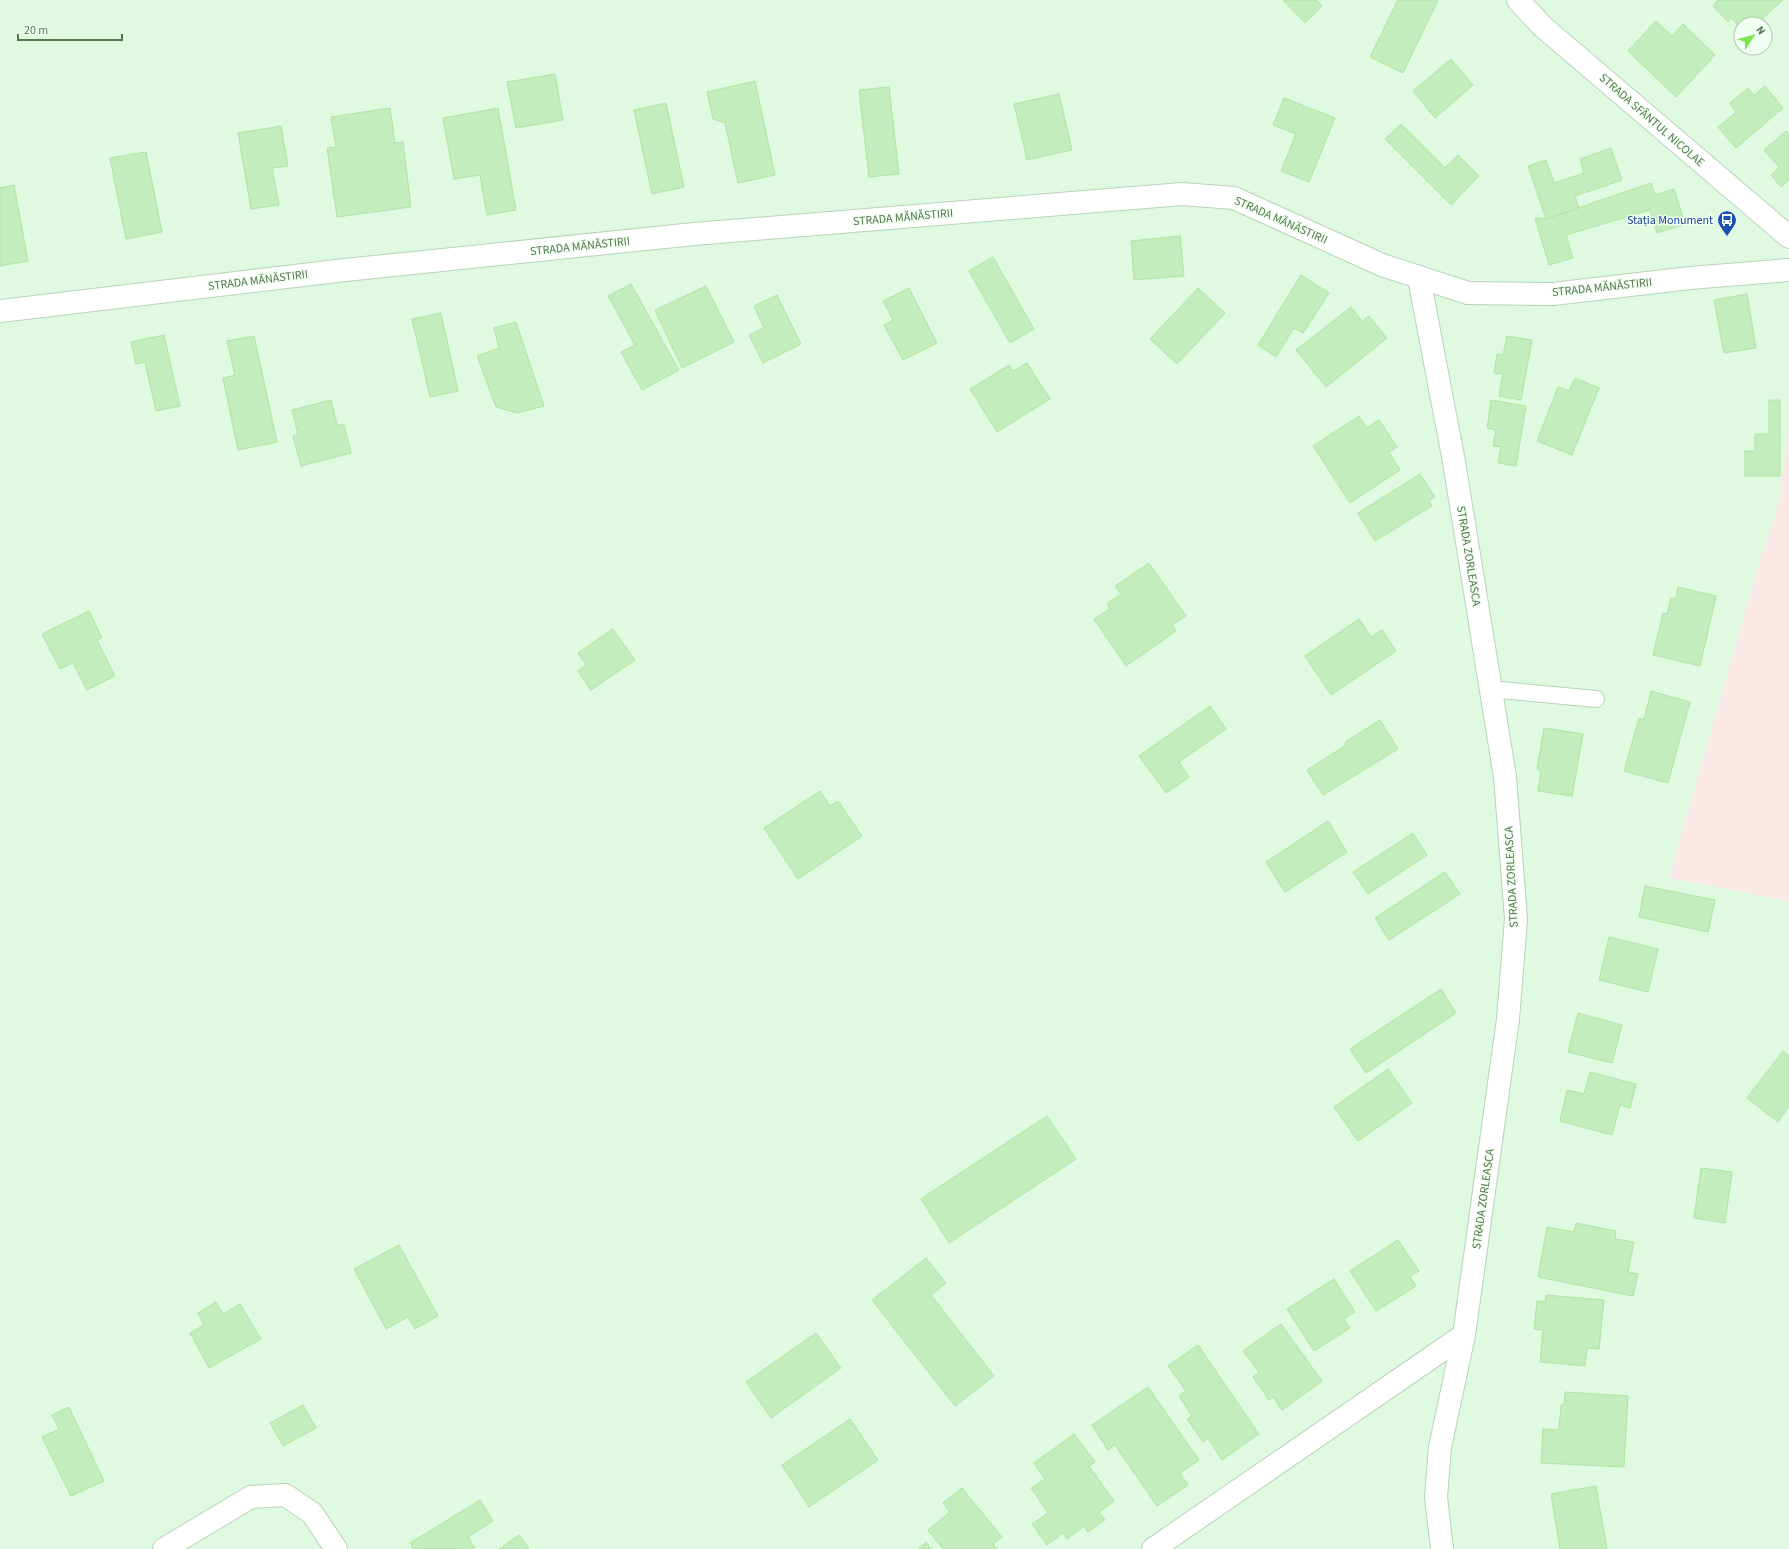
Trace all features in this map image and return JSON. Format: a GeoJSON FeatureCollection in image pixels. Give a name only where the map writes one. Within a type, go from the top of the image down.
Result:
{"type":"FeatureCollection","features":[{"type":"Feature","properties":{"kind":"street","name":"STRADA SFÂNTUL NICOLAE"},"geometry":{"type":"LineString","coordinates":[[1518,0],[1542,26],[1789,237]]}},
{"type":"Feature","properties":{"kind":"street","name":"STRADA MĂNĂSTIRII"},"geometry":{"type":"LineString","coordinates":[[0,311],[338,271],[694,234],[1182,194],[1234,198],[1382,265],[1468,293],[1553,294],[1690,278],[1789,270]]}},
{"type":"Feature","properties":{"kind":"street","name":"STRADA ZORLEASCA"},"geometry":{"type":"LineString","coordinates":[[1419,278],[1454,462],[1504,777],[1516,919],[1508,1019],[1464,1335],[1440,1447],[1436,1497],[1442,1549]]}},
{"type":"Feature","properties":{"kind":"street"},"geometry":{"type":"LineString","coordinates":[[1153,1549],[1464,1335]]}},
{"type":"Feature","properties":{"kind":"street"},"geometry":{"type":"LineString","coordinates":[[164,1549],[251,1497],[285,1495],[312,1513],[336,1549]]}},
{"type":"Feature","properties":{"kind":"lane"},"geometry":{"type":"LineString","coordinates":[[1490,689],[1596,699]]}},
{"type":"Feature","properties":{"kind":"shaded area"},"geometry":{"type":"Polygon","coordinates":[[[0,0],[1789,0],[1789,1549],[0,1549],[0,0]]]}},
{"type":"Feature","properties":{"kind":"shaded area"},"geometry":{"type":"Polygon","coordinates":[[[1789,429],[1789,901],[1669,878],[1761,557],[1778,507],[1789,429]]]}},
{"type":"Feature","properties":{"kind":"building"},"geometry":{"type":"Polygon","coordinates":[[[1283,0],[1317,0],[1322,6],[1305,23],[1283,0]]]}},
{"type":"Feature","properties":{"kind":"building"},"geometry":{"type":"Polygon","coordinates":[[[1398,0],[1438,0],[1403,73],[1370,57],[1398,0]]]}},
{"type":"Feature","properties":{"kind":"building"},"geometry":{"type":"Polygon","coordinates":[[[1718,0],[1783,0],[1765,16],[1733,16],[1733,20],[1731,18],[1728,22],[1713,6],[1718,0]]]}},
{"type":"Feature","properties":{"kind":"building"},"geometry":{"type":"Polygon","coordinates":[[[1656,21],[1672,36],[1683,24],[1715,55],[1676,97],[1628,51],[1656,21]]]}},
{"type":"Feature","properties":{"kind":"building"},"geometry":{"type":"Polygon","coordinates":[[[1451,59],[1473,85],[1435,118],[1413,91],[1451,59]]]}},
{"type":"Feature","properties":{"kind":"building"},"geometry":{"type":"Polygon","coordinates":[[[555,74],[563,120],[516,128],[507,82],[555,74]]]}},
{"type":"Feature","properties":{"kind":"building"},"geometry":{"type":"Polygon","coordinates":[[[755,81],[775,175],[738,183],[725,123],[713,119],[707,92],[755,81]]]}},
{"type":"Feature","properties":{"kind":"building"},"geometry":{"type":"Polygon","coordinates":[[[1765,86],[1783,108],[1736,148],[1718,127],[1736,112],[1730,103],[1748,88],[1754,95],[1765,86]]]}},
{"type":"Feature","properties":{"kind":"building"},"geometry":{"type":"Polygon","coordinates":[[[889,87],[899,174],[869,177],[859,90],[889,87]]]}},
{"type":"Feature","properties":{"kind":"building"},"geometry":{"type":"Polygon","coordinates":[[[1059,94],[1072,150],[1027,160],[1014,104],[1059,94]]]}},
{"type":"Feature","properties":{"kind":"building"},"geometry":{"type":"Polygon","coordinates":[[[1284,98],[1335,118],[1309,182],[1281,171],[1296,134],[1273,125],[1284,98]]]}},
{"type":"Feature","properties":{"kind":"building"},"geometry":{"type":"Polygon","coordinates":[[[666,103],[684,187],[652,194],[634,110],[666,103]]]}},
{"type":"Feature","properties":{"kind":"building"},"geometry":{"type":"Polygon","coordinates":[[[390,108],[395,143],[403,142],[411,207],[337,217],[327,148],[336,147],[331,117],[390,108]]]}},
{"type":"Feature","properties":{"kind":"building"},"geometry":{"type":"Polygon","coordinates":[[[498,108],[516,210],[487,215],[480,175],[454,179],[443,118],[498,108]]]}},
{"type":"Feature","properties":{"kind":"building"},"geometry":{"type":"Polygon","coordinates":[[[1401,124],[1445,168],[1458,155],[1479,176],[1451,205],[1385,139],[1401,124]]]}},
{"type":"Feature","properties":{"kind":"building"},"geometry":{"type":"Polygon","coordinates":[[[281,126],[288,166],[272,168],[279,205],[251,209],[238,133],[281,126]]]}},
{"type":"Feature","properties":{"kind":"building"},"geometry":{"type":"Polygon","coordinates":[[[1786,131],[1789,135],[1789,180],[1781,187],[1771,175],[1779,167],[1764,150],[1786,131]]]}},
{"type":"Feature","properties":{"kind":"building"},"geometry":{"type":"Polygon","coordinates":[[[1611,148],[1622,180],[1575,196],[1579,208],[1546,219],[1528,166],[1546,160],[1554,183],[1584,173],[1580,159],[1611,148]]]}},
{"type":"Feature","properties":{"kind":"building"},"geometry":{"type":"Polygon","coordinates":[[[146,152],[162,232],[126,239],[110,158],[146,152]]]}},
{"type":"Feature","properties":{"kind":"building"},"geometry":{"type":"Polygon","coordinates":[[[1651,183],[1655,195],[1674,189],[1685,224],[1657,233],[1650,210],[1566,235],[1573,258],[1549,265],[1535,218],[1546,219],[1651,183]]]}},
{"type":"Feature","properties":{"kind":"building"},"geometry":{"type":"Polygon","coordinates":[[[14,185],[28,261],[0,266],[0,188],[14,185]]]}},
{"type":"Feature","properties":{"kind":"building"},"geometry":{"type":"Polygon","coordinates":[[[1180,236],[1184,276],[1134,280],[1131,241],[1180,236]]]}},
{"type":"Feature","properties":{"kind":"building"},"geometry":{"type":"Polygon","coordinates":[[[993,257],[1034,329],[1010,343],[969,271],[993,257]]]}},
{"type":"Feature","properties":{"kind":"building"},"geometry":{"type":"Polygon","coordinates":[[[1301,275],[1329,293],[1303,333],[1294,328],[1276,357],[1258,345],[1301,275]]]}},
{"type":"Feature","properties":{"kind":"building"},"geometry":{"type":"Polygon","coordinates":[[[631,284],[679,370],[642,390],[621,352],[635,345],[608,296],[631,284]]]}},
{"type":"Feature","properties":{"kind":"building"},"geometry":{"type":"Polygon","coordinates":[[[706,286],[734,342],[682,368],[655,310],[706,286]]]}},
{"type":"Feature","properties":{"kind":"building"},"geometry":{"type":"Polygon","coordinates":[[[909,288],[937,343],[903,360],[884,325],[893,320],[883,301],[909,288]]]}},
{"type":"Feature","properties":{"kind":"building"},"geometry":{"type":"Polygon","coordinates":[[[1198,288],[1225,313],[1177,364],[1150,339],[1198,288]]]}},
{"type":"Feature","properties":{"kind":"building"},"geometry":{"type":"Polygon","coordinates":[[[1747,294],[1756,348],[1724,353],[1714,300],[1747,294]]]}},
{"type":"Feature","properties":{"kind":"building"},"geometry":{"type":"Polygon","coordinates":[[[777,295],[801,344],[763,363],[749,335],[764,328],[754,306],[777,295]]]}},
{"type":"Feature","properties":{"kind":"building"},"geometry":{"type":"Polygon","coordinates":[[[1351,307],[1362,321],[1369,316],[1387,338],[1326,387],[1296,350],[1351,307]]]}},
{"type":"Feature","properties":{"kind":"building"},"geometry":{"type":"Polygon","coordinates":[[[441,313],[458,391],[430,397],[412,319],[441,313]]]}},
{"type":"Feature","properties":{"kind":"building"},"geometry":{"type":"Polygon","coordinates":[[[516,322],[544,406],[517,413],[496,407],[477,356],[499,348],[494,328],[516,322]]]}},
{"type":"Feature","properties":{"kind":"building"},"geometry":{"type":"Polygon","coordinates":[[[164,335],[180,406],[156,411],[145,362],[136,364],[131,342],[164,335]]]}},
{"type":"Feature","properties":{"kind":"building"},"geometry":{"type":"Polygon","coordinates":[[[254,336],[277,442],[238,450],[223,378],[235,375],[227,341],[254,336]]]}},
{"type":"Feature","properties":{"kind":"building"},"geometry":{"type":"Polygon","coordinates":[[[1507,336],[1532,340],[1521,400],[1499,396],[1503,374],[1494,373],[1497,354],[1503,355],[1507,336]]]}},
{"type":"Feature","properties":{"kind":"building"},"geometry":{"type":"Polygon","coordinates":[[[1027,363],[1050,399],[997,432],[970,389],[1009,365],[1013,371],[1027,363]]]}},
{"type":"Feature","properties":{"kind":"building"},"geometry":{"type":"Polygon","coordinates":[[[1575,378],[1599,388],[1572,455],[1537,441],[1558,387],[1569,391],[1575,378]]]}},
{"type":"Feature","properties":{"kind":"building"},"geometry":{"type":"Polygon","coordinates":[[[331,400],[337,425],[344,425],[351,453],[301,466],[293,436],[298,434],[292,410],[331,400]]]}},
{"type":"Feature","properties":{"kind":"building"},"geometry":{"type":"Polygon","coordinates":[[[1491,400],[1526,406],[1516,466],[1498,463],[1501,447],[1493,446],[1496,430],[1487,428],[1491,400]]]}},
{"type":"Feature","properties":{"kind":"building"},"geometry":{"type":"Polygon","coordinates":[[[1769,400],[1780,400],[1780,476],[1745,476],[1745,451],[1755,451],[1755,434],[1769,434],[1769,400]]]}},
{"type":"Feature","properties":{"kind":"building"},"geometry":{"type":"Polygon","coordinates":[[[1359,416],[1367,428],[1379,420],[1397,447],[1389,452],[1400,470],[1350,503],[1313,446],[1359,416]]]}},
{"type":"Feature","properties":{"kind":"building"},"geometry":{"type":"Polygon","coordinates":[[[1420,474],[1435,497],[1429,500],[1432,506],[1375,541],[1358,513],[1420,474]]]}},
{"type":"Feature","properties":{"kind":"building"},"geometry":{"type":"Polygon","coordinates":[[[1149,563],[1186,616],[1172,625],[1176,631],[1126,666],[1094,619],[1110,609],[1107,604],[1121,594],[1115,586],[1149,563]]]}},
{"type":"Feature","properties":{"kind":"building"},"geometry":{"type":"Polygon","coordinates":[[[1678,587],[1716,596],[1700,666],[1653,655],[1663,613],[1667,614],[1671,598],[1676,599],[1678,587]]]}},
{"type":"Feature","properties":{"kind":"building"},"geometry":{"type":"Polygon","coordinates":[[[89,611],[102,638],[97,640],[115,676],[87,690],[73,663],[60,669],[42,634],[89,611]]]}},
{"type":"Feature","properties":{"kind":"building"},"geometry":{"type":"Polygon","coordinates":[[[1359,619],[1371,637],[1382,630],[1396,651],[1331,695],[1305,656],[1359,619]]]}},
{"type":"Feature","properties":{"kind":"building"},"geometry":{"type":"Polygon","coordinates":[[[613,629],[635,660],[591,690],[578,671],[586,665],[578,653],[613,629]]]}},
{"type":"Feature","properties":{"kind":"building"},"geometry":{"type":"Polygon","coordinates":[[[1651,691],[1690,702],[1668,783],[1624,771],[1639,718],[1644,720],[1651,691]]]}},
{"type":"Feature","properties":{"kind":"building"},"geometry":{"type":"Polygon","coordinates":[[[1210,706],[1226,729],[1179,762],[1189,777],[1166,793],[1139,756],[1210,706]]]}},
{"type":"Feature","properties":{"kind":"building"},"geometry":{"type":"Polygon","coordinates":[[[1380,720],[1398,749],[1323,795],[1307,770],[1346,745],[1345,742],[1380,720]]]}},
{"type":"Feature","properties":{"kind":"building"},"geometry":{"type":"Polygon","coordinates":[[[1544,728],[1583,734],[1572,796],[1538,791],[1541,771],[1537,769],[1544,728]]]}},
{"type":"Feature","properties":{"kind":"building"},"geometry":{"type":"Polygon","coordinates":[[[820,791],[830,806],[838,801],[862,836],[798,879],[764,828],[820,791]]]}},
{"type":"Feature","properties":{"kind":"building"},"geometry":{"type":"Polygon","coordinates":[[[1328,821],[1347,852],[1285,892],[1266,862],[1328,821]]]}},
{"type":"Feature","properties":{"kind":"building"},"geometry":{"type":"Polygon","coordinates":[[[1413,833],[1427,855],[1368,894],[1353,872],[1413,833]]]}},
{"type":"Feature","properties":{"kind":"building"},"geometry":{"type":"Polygon","coordinates":[[[1445,872],[1460,894],[1389,940],[1375,918],[1445,872]]]}},
{"type":"Feature","properties":{"kind":"building"},"geometry":{"type":"Polygon","coordinates":[[[1645,886],[1715,900],[1708,932],[1639,917],[1645,886]]]}},
{"type":"Feature","properties":{"kind":"building"},"geometry":{"type":"Polygon","coordinates":[[[1609,937],[1658,949],[1648,992],[1599,980],[1609,937]]]}},
{"type":"Feature","properties":{"kind":"building"},"geometry":{"type":"Polygon","coordinates":[[[1441,989],[1456,1013],[1366,1073],[1350,1049],[1441,989]]]}},
{"type":"Feature","properties":{"kind":"building"},"geometry":{"type":"Polygon","coordinates":[[[1578,1013],[1622,1025],[1612,1063],[1568,1052],[1578,1013]]]}},
{"type":"Feature","properties":{"kind":"building"},"geometry":{"type":"Polygon","coordinates":[[[1783,1051],[1789,1056],[1789,1106],[1778,1122],[1747,1098],[1783,1051]]]}},
{"type":"Feature","properties":{"kind":"building"},"geometry":{"type":"Polygon","coordinates":[[[1388,1069],[1412,1103],[1358,1141],[1334,1107],[1388,1069]]]}},
{"type":"Feature","properties":{"kind":"building"},"geometry":{"type":"Polygon","coordinates":[[[1590,1072],[1636,1084],[1630,1108],[1620,1105],[1612,1135],[1560,1121],[1567,1090],[1584,1094],[1590,1072]]]}},
{"type":"Feature","properties":{"kind":"building"},"geometry":{"type":"Polygon","coordinates":[[[1047,1116],[1076,1159],[949,1243],[921,1199],[1047,1116]]]}},
{"type":"Feature","properties":{"kind":"building"},"geometry":{"type":"Polygon","coordinates":[[[1701,1168],[1732,1172],[1725,1223],[1694,1218],[1701,1168]]]}},
{"type":"Feature","properties":{"kind":"building"},"geometry":{"type":"Polygon","coordinates":[[[1576,1223],[1616,1231],[1615,1239],[1634,1242],[1628,1272],[1638,1274],[1633,1296],[1538,1277],[1547,1227],[1574,1232],[1576,1223]]]}},
{"type":"Feature","properties":{"kind":"building"},"geometry":{"type":"Polygon","coordinates":[[[1398,1240],[1419,1271],[1410,1276],[1416,1286],[1376,1311],[1350,1271],[1398,1240]]]}},
{"type":"Feature","properties":{"kind":"building"},"geometry":{"type":"Polygon","coordinates":[[[399,1245],[438,1316],[415,1329],[408,1317],[386,1329],[354,1269],[399,1245]]]}},
{"type":"Feature","properties":{"kind":"building"},"geometry":{"type":"Polygon","coordinates":[[[926,1258],[946,1283],[931,1295],[994,1376],[955,1406],[872,1300],[926,1258]]]}},
{"type":"Feature","properties":{"kind":"building"},"geometry":{"type":"Polygon","coordinates":[[[1334,1279],[1355,1312],[1344,1319],[1350,1328],[1314,1351],[1287,1309],[1334,1279]]]}},
{"type":"Feature","properties":{"kind":"building"},"geometry":{"type":"Polygon","coordinates":[[[1546,1295],[1604,1300],[1599,1349],[1587,1348],[1585,1366],[1540,1362],[1543,1330],[1534,1329],[1537,1301],[1545,1302],[1546,1295]]]}},
{"type":"Feature","properties":{"kind":"building"},"geometry":{"type":"Polygon","coordinates":[[[216,1302],[223,1314],[240,1304],[261,1339],[209,1368],[190,1333],[204,1325],[198,1313],[216,1302]]]}},
{"type":"Feature","properties":{"kind":"building"},"geometry":{"type":"Polygon","coordinates":[[[1281,1324],[1322,1381],[1282,1410],[1273,1397],[1269,1400],[1253,1377],[1259,1372],[1243,1351],[1281,1324]]]}},
{"type":"Feature","properties":{"kind":"building"},"geometry":{"type":"Polygon","coordinates":[[[816,1333],[841,1368],[771,1418],[746,1382],[816,1333]]]}},
{"type":"Feature","properties":{"kind":"building"},"geometry":{"type":"Polygon","coordinates":[[[1198,1345],[1259,1434],[1222,1460],[1208,1438],[1203,1442],[1187,1419],[1192,1416],[1179,1396],[1186,1391],[1168,1366],[1198,1345]]]}},
{"type":"Feature","properties":{"kind":"building"},"geometry":{"type":"Polygon","coordinates":[[[1148,1387],[1199,1460],[1180,1473],[1188,1485],[1157,1506],[1115,1445],[1108,1450],[1092,1425],[1148,1387]]]}},
{"type":"Feature","properties":{"kind":"building"},"geometry":{"type":"Polygon","coordinates":[[[1565,1392],[1628,1396],[1624,1467],[1541,1463],[1543,1429],[1559,1430],[1561,1405],[1564,1405],[1565,1392]]]}},
{"type":"Feature","properties":{"kind":"building"},"geometry":{"type":"Polygon","coordinates":[[[303,1405],[316,1428],[283,1446],[270,1423],[303,1405]]]}},
{"type":"Feature","properties":{"kind":"building"},"geometry":{"type":"Polygon","coordinates":[[[69,1407],[104,1481],[71,1496],[42,1437],[59,1429],[52,1415],[69,1407]]]}},
{"type":"Feature","properties":{"kind":"building"},"geometry":{"type":"Polygon","coordinates":[[[850,1419],[878,1460],[809,1507],[782,1465],[850,1419]]]}},
{"type":"Feature","properties":{"kind":"building"},"geometry":{"type":"Polygon","coordinates":[[[1074,1434],[1095,1462],[1089,1466],[1114,1501],[1099,1512],[1105,1520],[1088,1532],[1084,1526],[1067,1539],[1063,1533],[1047,1545],[1032,1524],[1048,1513],[1031,1488],[1045,1479],[1034,1463],[1074,1434]]]}},
{"type":"Feature","properties":{"kind":"building"},"geometry":{"type":"Polygon","coordinates":[[[1596,1486],[1607,1549],[1560,1549],[1551,1494],[1596,1486]]]}},
{"type":"Feature","properties":{"kind":"building"},"geometry":{"type":"Polygon","coordinates":[[[962,1488],[1002,1537],[993,1544],[997,1549],[943,1549],[928,1530],[950,1512],[943,1503],[962,1488]]]}},
{"type":"Feature","properties":{"kind":"building"},"geometry":{"type":"Polygon","coordinates":[[[480,1500],[493,1521],[468,1537],[475,1548],[414,1549],[410,1543],[480,1500]]]}},
{"type":"Feature","properties":{"kind":"building"},"geometry":{"type":"Polygon","coordinates":[[[519,1535],[529,1549],[499,1549],[519,1535]]]}},
{"type":"Feature","properties":{"kind":"building"},"geometry":{"type":"Polygon","coordinates":[[[926,1542],[931,1549],[918,1549],[926,1542]]]}},
{"type":"Feature","properties":{"kind":"place","name":"Stația Monument"},"geometry":{"type":"Point","coordinates":[1727,237]}}]}
